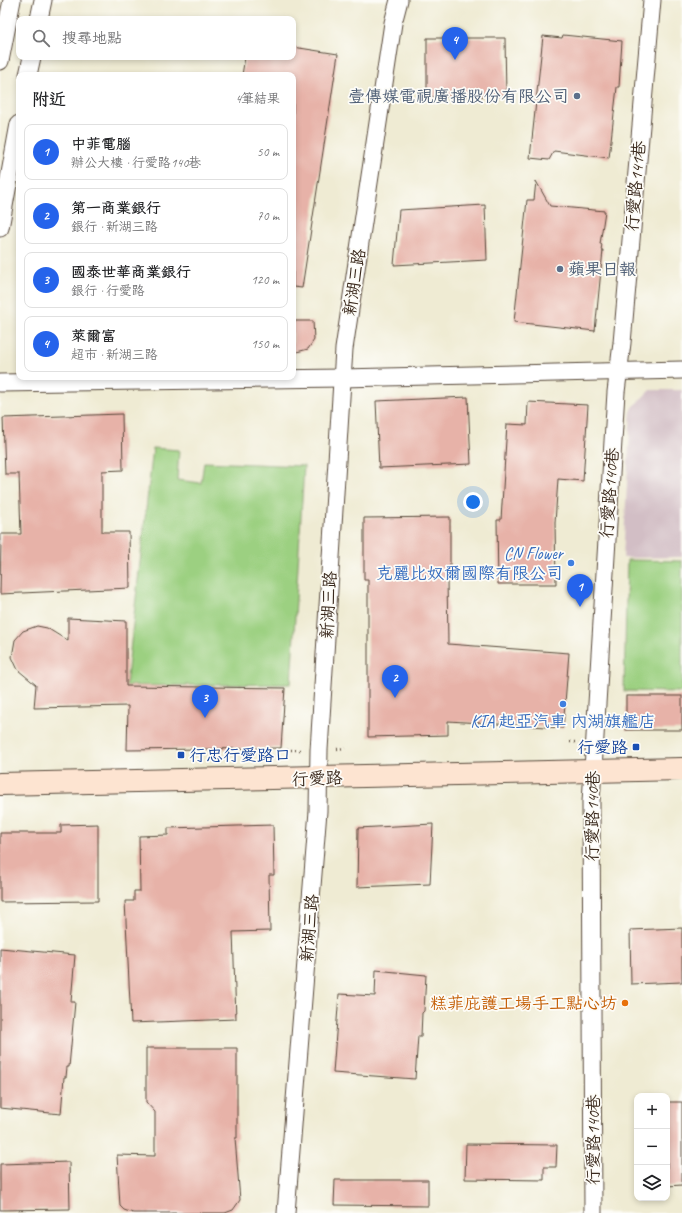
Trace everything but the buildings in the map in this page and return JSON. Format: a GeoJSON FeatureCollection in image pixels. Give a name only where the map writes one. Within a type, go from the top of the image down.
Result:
{"type":"FeatureCollection","features":[{"type":"Feature","properties":{"kind":"street"},"geometry":{"type":"LineString","coordinates":[[0,61],[12,0]]}},
{"type":"Feature","properties":{"kind":"street"},"geometry":{"type":"LineString","coordinates":[[40,16],[43,0]]}},
{"type":"Feature","properties":{"kind":"street","name":"新湖三路"},"geometry":{"type":"LineString","coordinates":[[286,1213],[318,811],[318,777],[344,349],[393,23],[398,0]]}},
{"type":"Feature","properties":{"kind":"street","name":"行愛路141巷"},"geometry":{"type":"LineString","coordinates":[[618,372],[652,0]]}},
{"type":"Feature","properties":{"kind":"street"},"geometry":{"type":"LineString","coordinates":[[29,72],[31,60]]}},
{"type":"Feature","properties":{"kind":"street"},"geometry":{"type":"LineString","coordinates":[[0,228],[16,140]]}},
{"type":"Feature","properties":{"kind":"street"},"geometry":{"type":"LineString","coordinates":[[296,379],[682,370]]}},
{"type":"Feature","properties":{"kind":"street","name":"行愛路140巷"},"geometry":{"type":"LineString","coordinates":[[593,1213],[592,771],[618,372]]}},
{"type":"Feature","properties":{"kind":"street"},"geometry":{"type":"LineString","coordinates":[[0,383],[205,380]]}},
{"type":"Feature","properties":{"kind":"street","name":"行愛路"},"geometry":{"type":"LineString","coordinates":[[0,784],[682,769]]}},
{"type":"Feature","properties":{"kind":"shaded area"},"geometry":{"type":"Polygon","coordinates":[[[650,390],[682,390],[682,557],[623,558],[631,409],[650,390]]]}},
{"type":"Feature","properties":{"kind":"green space"},"geometry":{"type":"Polygon","coordinates":[[[153,448],[179,450],[177,480],[201,483],[204,462],[304,466],[291,684],[126,686],[153,448]]]}},
{"type":"Feature","properties":{"kind":"green space"},"geometry":{"type":"Polygon","coordinates":[[[627,560],[682,561],[682,692],[624,691],[627,560]]]}},
{"type":"Feature","properties":{"kind":"place","name":"萊爾富"},"geometry":{"type":"Point","coordinates":[455,60]}},
{"type":"Feature","properties":{"kind":"place","name":"壹傳媒電視廣播股份有限公司"},"geometry":{"type":"Point","coordinates":[577,96]}},
{"type":"Feature","properties":{"kind":"place","name":"蘋果日報"},"geometry":{"type":"Point","coordinates":[560,269]}},
{"type":"Feature","properties":{"kind":"place","name":"CN Flower 克麗比奴爾國際有限公司"},"geometry":{"type":"Point","coordinates":[571,563]}},
{"type":"Feature","properties":{"kind":"place","name":"中菲電腦"},"geometry":{"type":"Point","coordinates":[580,607]}},
{"type":"Feature","properties":{"kind":"place","name":"第一商業銀行"},"geometry":{"type":"Point","coordinates":[395,698]}},
{"type":"Feature","properties":{"kind":"place","name":"KIA 起亞汽車 內湖旗艦店"},"geometry":{"type":"Point","coordinates":[563,704]}},
{"type":"Feature","properties":{"kind":"place","name":"國泰世華商業銀行"},"geometry":{"type":"Point","coordinates":[205,718]}},
{"type":"Feature","properties":{"kind":"place","name":"行愛路"},"geometry":{"type":"Point","coordinates":[636,747]}},
{"type":"Feature","properties":{"kind":"place","name":"行忠行愛路口"},"geometry":{"type":"Point","coordinates":[181,755]}},
{"type":"Feature","properties":{"kind":"place","name":"糕菲庇護工場手工點心坊"},"geometry":{"type":"Point","coordinates":[625,1003]}}]}
